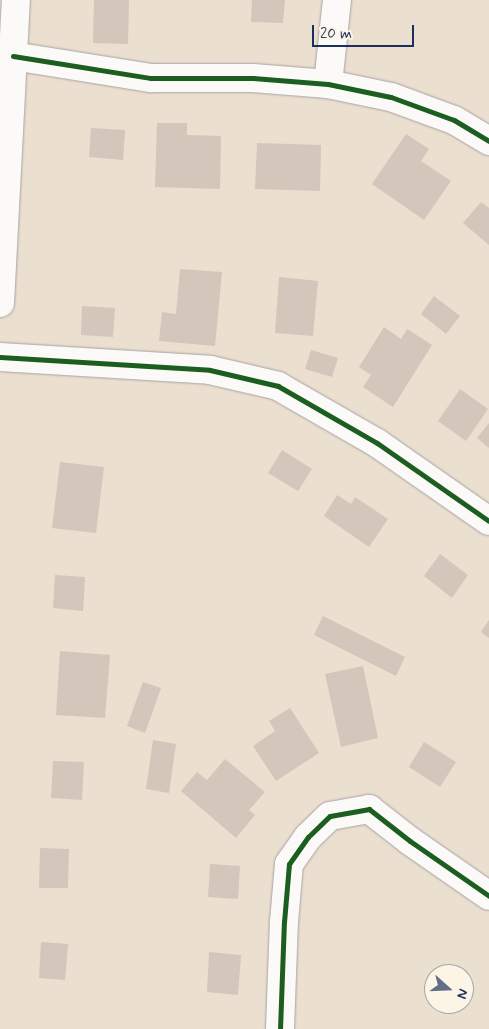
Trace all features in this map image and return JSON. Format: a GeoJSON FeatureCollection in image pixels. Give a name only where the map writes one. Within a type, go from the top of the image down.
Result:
{"type":"FeatureCollection","features":[{"type":"Feature","properties":{"kind":"street"},"geometry":{"type":"LineString","coordinates":[[0,303],[16,0]]}},
{"type":"Feature","properties":{"kind":"street"},"geometry":{"type":"LineString","coordinates":[[328,84],[337,0]]}},
{"type":"Feature","properties":{"kind":"street"},"geometry":{"type":"LineString","coordinates":[[13,56],[152,78],[253,78],[328,84],[391,97],[454,120],[489,141]]}},
{"type":"Feature","properties":{"kind":"street"},"geometry":{"type":"LineString","coordinates":[[0,357],[210,370],[278,386],[377,443],[489,520]]}},
{"type":"Feature","properties":{"kind":"street"},"geometry":{"type":"LineString","coordinates":[[280,1029],[284,922],[289,864],[308,837],[330,816],[369,809],[410,841],[489,896]]}},
{"type":"Feature","properties":{"kind":"building"},"geometry":{"type":"Polygon","coordinates":[[[94,0],[129,0],[128,44],[93,43],[94,0]]]}},
{"type":"Feature","properties":{"kind":"building"},"geometry":{"type":"Polygon","coordinates":[[[252,0],[285,0],[283,23],[251,22],[252,0]]]}},
{"type":"Feature","properties":{"kind":"building"},"geometry":{"type":"Polygon","coordinates":[[[157,123],[187,123],[187,135],[221,136],[220,189],[155,187],[157,123]]]}},
{"type":"Feature","properties":{"kind":"building"},"geometry":{"type":"Polygon","coordinates":[[[91,128],[125,130],[123,160],[89,157],[91,128]]]}},
{"type":"Feature","properties":{"kind":"building"},"geometry":{"type":"Polygon","coordinates":[[[406,134],[429,149],[421,161],[451,181],[424,220],[372,184],[406,134]]]}},
{"type":"Feature","properties":{"kind":"building"},"geometry":{"type":"Polygon","coordinates":[[[257,143],[321,145],[320,191],[255,189],[257,143]]]}},
{"type":"Feature","properties":{"kind":"building"},"geometry":{"type":"Polygon","coordinates":[[[481,202],[489,208],[489,245],[463,223],[481,202]]]}},
{"type":"Feature","properties":{"kind":"building"},"geometry":{"type":"Polygon","coordinates":[[[180,269],[222,272],[215,346],[159,341],[162,312],[176,314],[180,269]]]}},
{"type":"Feature","properties":{"kind":"building"},"geometry":{"type":"Polygon","coordinates":[[[279,277],[318,281],[313,336],[275,333],[279,277]]]}},
{"type":"Feature","properties":{"kind":"building"},"geometry":{"type":"Polygon","coordinates":[[[434,296],[460,316],[446,334],[421,314],[434,296]]]}},
{"type":"Feature","properties":{"kind":"building"},"geometry":{"type":"Polygon","coordinates":[[[82,306],[115,308],[113,337],[81,335],[82,306]]]}},
{"type":"Feature","properties":{"kind":"building"},"geometry":{"type":"Polygon","coordinates":[[[384,327],[401,339],[407,329],[432,345],[393,407],[363,387],[371,375],[359,367],[384,327]]]}},
{"type":"Feature","properties":{"kind":"building"},"geometry":{"type":"Polygon","coordinates":[[[311,350],[338,358],[332,377],[305,369],[311,350]]]}},
{"type":"Feature","properties":{"kind":"building"},"geometry":{"type":"Polygon","coordinates":[[[460,389],[488,409],[466,441],[438,421],[460,389]]]}},
{"type":"Feature","properties":{"kind":"building"},"geometry":{"type":"Polygon","coordinates":[[[489,423],[489,448],[477,438],[489,423]]]}},
{"type":"Feature","properties":{"kind":"building"},"geometry":{"type":"Polygon","coordinates":[[[282,450],[312,469],[298,491],[268,473],[282,450]]]}},
{"type":"Feature","properties":{"kind":"building"},"geometry":{"type":"Polygon","coordinates":[[[60,462],[104,467],[96,533],[52,528],[60,462]]]}},
{"type":"Feature","properties":{"kind":"building"},"geometry":{"type":"Polygon","coordinates":[[[337,495],[351,504],[355,497],[388,519],[369,547],[324,516],[337,495]]]}},
{"type":"Feature","properties":{"kind":"building"},"geometry":{"type":"Polygon","coordinates":[[[440,554],[468,575],[452,598],[424,576],[440,554]]]}},
{"type":"Feature","properties":{"kind":"building"},"geometry":{"type":"Polygon","coordinates":[[[55,575],[85,577],[83,611],[53,608],[55,575]]]}},
{"type":"Feature","properties":{"kind":"building"},"geometry":{"type":"Polygon","coordinates":[[[323,616],[405,657],[396,676],[314,635],[323,616]]]}},
{"type":"Feature","properties":{"kind":"building"},"geometry":{"type":"Polygon","coordinates":[[[489,620],[489,638],[481,632],[489,620]]]}},
{"type":"Feature","properties":{"kind":"building"},"geometry":{"type":"Polygon","coordinates":[[[60,651],[110,655],[105,718],[56,715],[60,651]]]}},
{"type":"Feature","properties":{"kind":"building"},"geometry":{"type":"Polygon","coordinates":[[[363,666],[378,738],[341,747],[325,674],[363,666]]]}},
{"type":"Feature","properties":{"kind":"building"},"geometry":{"type":"Polygon","coordinates":[[[143,682],[161,688],[145,733],[127,726],[143,682]]]}},
{"type":"Feature","properties":{"kind":"building"},"geometry":{"type":"Polygon","coordinates":[[[290,708],[319,753],[276,781],[253,746],[275,731],[269,721],[290,708]]]}},
{"type":"Feature","properties":{"kind":"building"},"geometry":{"type":"Polygon","coordinates":[[[153,740],[176,744],[169,793],[146,789],[153,740]]]}},
{"type":"Feature","properties":{"kind":"building"},"geometry":{"type":"Polygon","coordinates":[[[424,742],[456,762],[440,787],[409,767],[424,742]]]}},
{"type":"Feature","properties":{"kind":"building"},"geometry":{"type":"Polygon","coordinates":[[[225,759],[265,792],[249,810],[255,815],[236,838],[181,791],[197,772],[207,780],[225,759]]]}},
{"type":"Feature","properties":{"kind":"building"},"geometry":{"type":"Polygon","coordinates":[[[53,761],[84,762],[82,800],[51,798],[53,761]]]}},
{"type":"Feature","properties":{"kind":"building"},"geometry":{"type":"Polygon","coordinates":[[[40,848],[69,849],[68,888],[39,888],[40,848]]]}},
{"type":"Feature","properties":{"kind":"building"},"geometry":{"type":"Polygon","coordinates":[[[210,864],[240,866],[238,899],[208,897],[210,864]]]}},
{"type":"Feature","properties":{"kind":"building"},"geometry":{"type":"Polygon","coordinates":[[[41,942],[68,944],[65,980],[39,978],[41,942]]]}},
{"type":"Feature","properties":{"kind":"building"},"geometry":{"type":"Polygon","coordinates":[[[209,952],[241,955],[238,995],[207,992],[209,952]]]}},
{"type":"Feature","properties":{"kind":"cycle path"},"geometry":{"type":"LineString","coordinates":[[13,56],[151,78],[253,78],[328,84],[391,97],[454,120],[489,141]]}},
{"type":"Feature","properties":{"kind":"cycle path"},"geometry":{"type":"LineString","coordinates":[[0,357],[210,370],[278,386],[377,443],[489,521]]}},
{"type":"Feature","properties":{"kind":"cycle path"},"geometry":{"type":"LineString","coordinates":[[280,1029],[284,922],[289,864],[308,837],[330,816],[369,809],[410,841],[489,896]]}}]}
